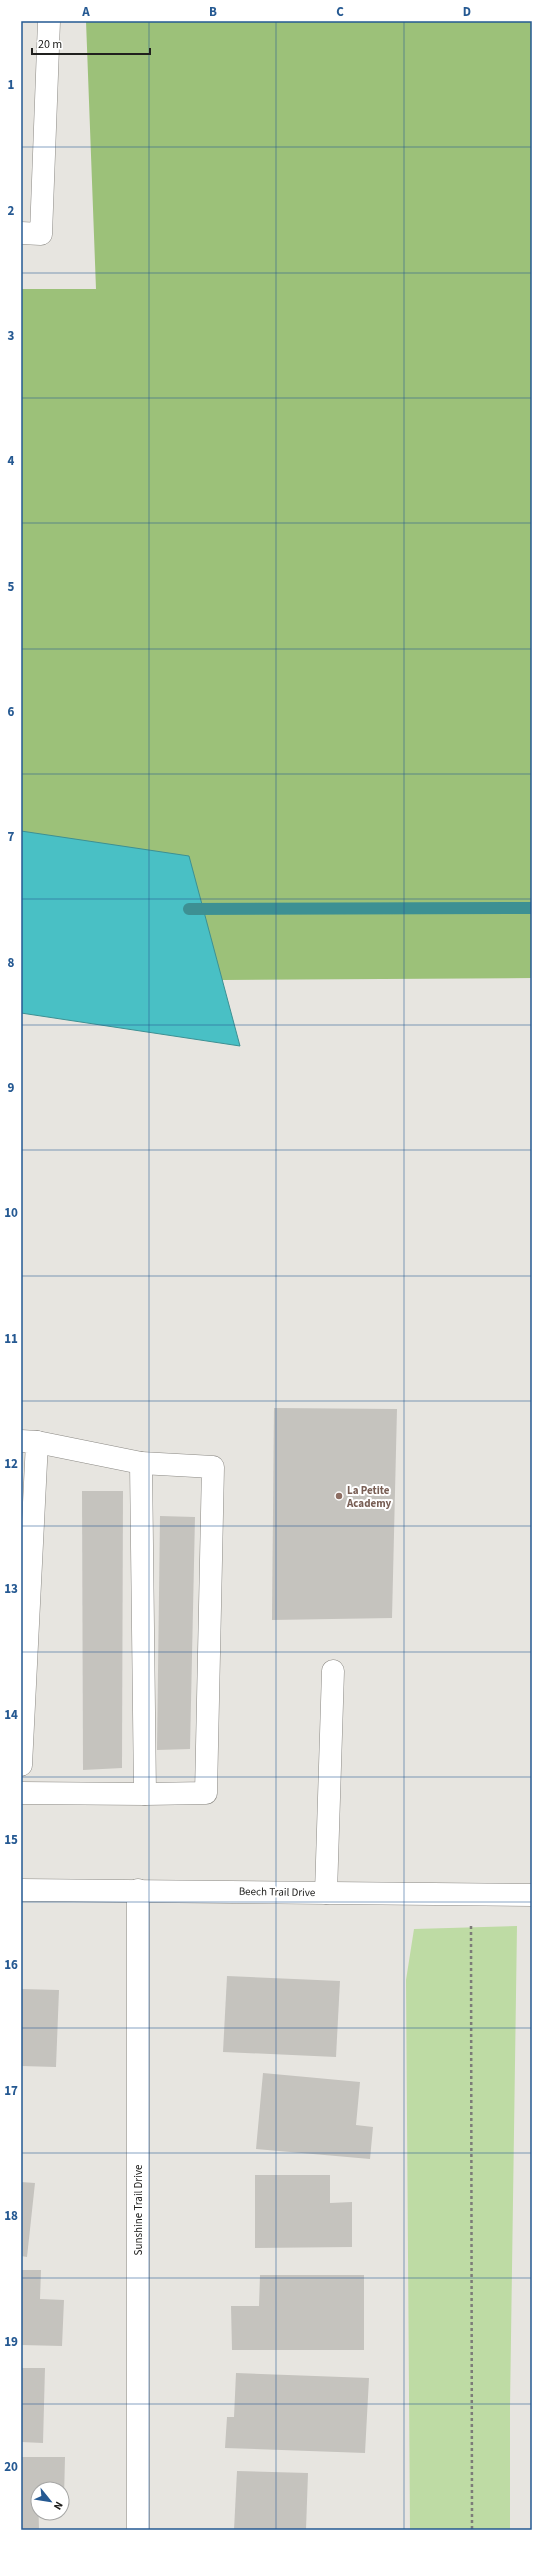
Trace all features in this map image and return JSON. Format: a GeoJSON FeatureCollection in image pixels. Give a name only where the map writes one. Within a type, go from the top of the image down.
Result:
{"type":"FeatureCollection","features":[{"type":"Feature","properties":{"kind":"street"},"geometry":{"type":"LineString","coordinates":[[21,233],[41,234],[49,21]]}},
{"type":"Feature","properties":{"kind":"street"},"geometry":{"type":"LineString","coordinates":[[21,1765],[29,1441],[141,1463],[213,1467],[206,1793],[21,1793]]}},
{"type":"Feature","properties":{"kind":"street"},"geometry":{"type":"LineString","coordinates":[[141,1463],[145,1794]]}},
{"type":"Feature","properties":{"kind":"street"},"geometry":{"type":"LineString","coordinates":[[326,1893],[333,1671]]}},
{"type":"Feature","properties":{"kind":"street","name":"Beech Trail Drive"},"geometry":{"type":"LineString","coordinates":[[21,1890],[532,1895]]}},
{"type":"Feature","properties":{"kind":"street","name":"Sunshine Trail Drive"},"geometry":{"type":"LineString","coordinates":[[138,1890],[138,2530]]}},
{"type":"Feature","properties":{"kind":"path"},"geometry":{"type":"LineString","coordinates":[[471,1895],[472,2530]]}},
{"type":"Feature","properties":{"kind":"green space"},"geometry":{"type":"Polygon","coordinates":[[[86,21],[532,21],[532,978],[222,980],[21,977],[21,289],[96,289],[86,21]]]}},
{"type":"Feature","properties":{"kind":"green space"},"geometry":{"type":"Polygon","coordinates":[[[517,1926],[510,2406],[510,2530],[410,2530],[406,1980],[414,1929],[517,1926]]]}},
{"type":"Feature","properties":{"kind":"water"},"geometry":{"type":"Polygon","coordinates":[[[21,831],[189,856],[240,1046],[21,1013],[21,831]]]}},
{"type":"Feature","properties":{"kind":"building"},"geometry":{"type":"Polygon","coordinates":[[[274,1408],[397,1409],[392,1618],[272,1620],[274,1408]]]}},
{"type":"Feature","properties":{"kind":"building"},"geometry":{"type":"Polygon","coordinates":[[[82,1491],[123,1491],[122,1768],[83,1770],[82,1491]]]}},
{"type":"Feature","properties":{"kind":"building"},"geometry":{"type":"Polygon","coordinates":[[[160,1516],[195,1517],[190,1749],[157,1750],[160,1516]]]}},
{"type":"Feature","properties":{"kind":"building"},"geometry":{"type":"Polygon","coordinates":[[[227,1976],[340,1981],[336,2057],[223,2052],[227,1976]]]}},
{"type":"Feature","properties":{"kind":"building"},"geometry":{"type":"Polygon","coordinates":[[[21,1989],[59,1990],[56,2067],[21,2066],[21,1989]]]}},
{"type":"Feature","properties":{"kind":"building"},"geometry":{"type":"Polygon","coordinates":[[[263,2073],[360,2082],[356,2125],[373,2127],[370,2159],[256,2149],[263,2073]]]}},
{"type":"Feature","properties":{"kind":"building"},"geometry":{"type":"Polygon","coordinates":[[[255,2175],[330,2175],[330,2203],[352,2202],[352,2247],[255,2248],[255,2175]]]}},
{"type":"Feature","properties":{"kind":"building"},"geometry":{"type":"Polygon","coordinates":[[[21,2182],[35,2183],[27,2257],[21,2256],[21,2182]]]}},
{"type":"Feature","properties":{"kind":"building"},"geometry":{"type":"Polygon","coordinates":[[[21,2270],[41,2270],[40,2299],[64,2300],[62,2346],[21,2345],[21,2270]]]}},
{"type":"Feature","properties":{"kind":"building"},"geometry":{"type":"Polygon","coordinates":[[[260,2275],[364,2275],[364,2350],[232,2350],[231,2306],[259,2306],[260,2275]]]}},
{"type":"Feature","properties":{"kind":"building"},"geometry":{"type":"Polygon","coordinates":[[[21,2368],[45,2368],[43,2443],[21,2442],[21,2368]]]}},
{"type":"Feature","properties":{"kind":"building"},"geometry":{"type":"Polygon","coordinates":[[[236,2373],[369,2378],[365,2453],[225,2448],[227,2417],[234,2417],[236,2373]]]}},
{"type":"Feature","properties":{"kind":"building"},"geometry":{"type":"Polygon","coordinates":[[[21,2457],[65,2457],[64,2481],[30,2481],[30,2521],[39,2521],[39,2530],[21,2530],[21,2457]]]}},
{"type":"Feature","properties":{"kind":"building"},"geometry":{"type":"Polygon","coordinates":[[[237,2471],[308,2473],[306,2530],[234,2530],[237,2471]]]}},
{"type":"Feature","properties":{"kind":"waterway"},"geometry":{"type":"LineString","coordinates":[[189,909],[532,908]]}},
{"type":"Feature","properties":{"kind":"place","name":"La Petite Academy"},"geometry":{"type":"Point","coordinates":[339,1496]}}]}
